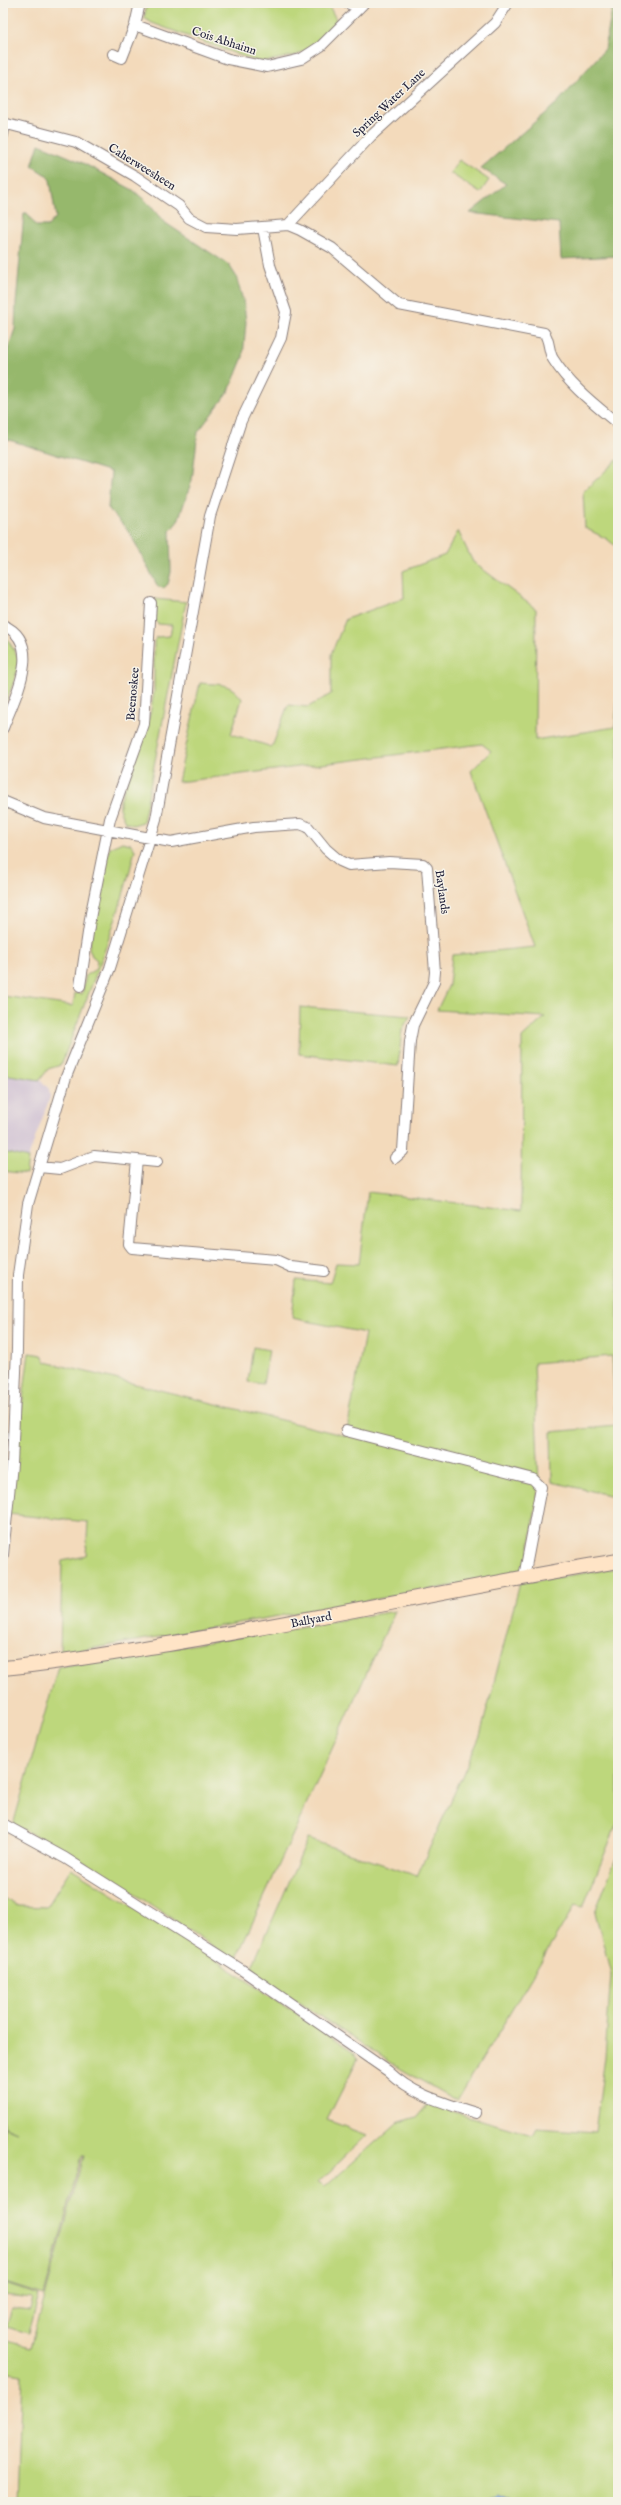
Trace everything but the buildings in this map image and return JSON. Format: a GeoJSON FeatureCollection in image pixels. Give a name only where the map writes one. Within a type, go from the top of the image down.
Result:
{"type":"FeatureCollection","features":[{"type":"Feature","properties":{"kind":"street"},"geometry":{"type":"LineString","coordinates":[[113,54],[122,58],[136,25],[140,3]]}},
{"type":"Feature","properties":{"kind":"street","name":"Cois Abhainn"},"geometry":{"type":"LineString","coordinates":[[347,3],[361,6]]}},
{"type":"Feature","properties":{"kind":"street","name":"Spring Water Lane"},"geometry":{"type":"LineString","coordinates":[[288,225],[371,136],[495,23],[508,3]]}},
{"type":"Feature","properties":{"kind":"street","name":"Cois Abhainn"},"geometry":{"type":"LineString","coordinates":[[136,25],[228,58],[267,67],[301,59],[321,46],[361,6]]}},
{"type":"Feature","properties":{"kind":"street"},"geometry":{"type":"LineString","coordinates":[[3,135],[4,123]]}},
{"type":"Feature","properties":{"kind":"street","name":"Caherweesheen"},"geometry":{"type":"LineString","coordinates":[[4,123],[76,142],[135,176],[179,206],[189,218],[206,227],[263,228],[288,225]]}},
{"type":"Feature","properties":{"kind":"street"},"geometry":{"type":"LineString","coordinates":[[288,225],[332,248],[399,304],[544,333],[547,336],[552,357],[565,377],[596,408],[618,424]]}},
{"type":"Feature","properties":{"kind":"street"},"geometry":{"type":"LineString","coordinates":[[3,1555],[13,1456],[18,1275],[28,1204],[66,1077],[110,968],[150,839],[210,516],[241,421],[281,338],[286,312],[270,265],[263,228]]}},
{"type":"Feature","properties":{"kind":"street","name":"Beenoskee"},"geometry":{"type":"LineString","coordinates":[[80,986],[91,913],[108,829],[144,724],[151,603]]}},
{"type":"Feature","properties":{"kind":"street"},"geometry":{"type":"LineString","coordinates":[[3,625],[9,627],[21,641],[26,657],[19,687],[3,728]]}},
{"type":"Feature","properties":{"kind":"street"},"geometry":{"type":"LineString","coordinates":[[3,801],[44,818],[108,829],[150,839]]}},
{"type":"Feature","properties":{"kind":"street","name":"Baylands"},"geometry":{"type":"LineString","coordinates":[[150,839],[171,842],[254,827],[300,824],[308,828],[326,849],[340,861],[349,865],[409,861],[423,864],[427,868],[435,972],[434,982],[413,1025],[410,1041],[403,1151],[395,1158]]}},
{"type":"Feature","properties":{"kind":"street"},"geometry":{"type":"LineString","coordinates":[[39,1167],[60,1169],[94,1156],[157,1162]]}},
{"type":"Feature","properties":{"kind":"street"},"geometry":{"type":"LineString","coordinates":[[137,1160],[129,1244],[132,1248],[276,1260],[290,1266],[324,1271]]}},
{"type":"Feature","properties":{"kind":"street"},"geometry":{"type":"LineString","coordinates":[[346,1431],[533,1479],[542,1487],[524,1577]]}},
{"type":"Feature","properties":{"kind":"street","name":"Ballyard"},"geometry":{"type":"LineString","coordinates":[[3,1668],[48,1664],[286,1625],[524,1577],[618,1561]]}},
{"type":"Feature","properties":{"kind":"street"},"geometry":{"type":"LineString","coordinates":[[3,1824],[65,1858],[242,1970],[388,2071],[398,2080],[429,2099],[476,2113]]}},
{"type":"Feature","properties":{"kind":"shaded area"},"geometry":{"type":"Polygon","coordinates":[[[3,1074],[40,1080],[49,1089],[50,1097],[28,1158],[3,1152],[3,1074]]]}},
{"type":"Feature","properties":{"kind":"green space"},"geometry":{"type":"Polygon","coordinates":[[[147,3],[308,3],[329,6],[336,19],[333,27],[310,48],[297,55],[258,62],[152,23],[144,18],[147,3]]]}},
{"type":"Feature","properties":{"kind":"green space"},"geometry":{"type":"Polygon","coordinates":[[[613,3],[618,3],[618,256],[561,259],[559,223],[470,213],[506,184],[481,168],[557,103],[605,49],[613,3]]]}},
{"type":"Feature","properties":{"kind":"green space"},"geometry":{"type":"Polygon","coordinates":[[[39,144],[81,162],[133,190],[148,203],[164,222],[229,265],[236,276],[244,304],[246,322],[243,357],[229,391],[198,432],[192,480],[178,521],[170,531],[171,572],[168,584],[164,588],[158,587],[130,533],[108,508],[111,472],[3,438],[3,373],[7,352],[15,329],[24,213],[27,213],[36,226],[48,226],[56,217],[50,180],[46,175],[32,166],[39,144]]]}},
{"type":"Feature","properties":{"kind":"green space"},"geometry":{"type":"Polygon","coordinates":[[[459,160],[489,180],[480,193],[450,173],[459,160]]]}},
{"type":"Feature","properties":{"kind":"green space"},"geometry":{"type":"Polygon","coordinates":[[[618,459],[618,548],[607,539],[585,528],[583,492],[618,459]]]}},
{"type":"Feature","properties":{"kind":"green space"},"geometry":{"type":"Polygon","coordinates":[[[458,531],[473,562],[536,609],[535,740],[615,727],[618,694],[618,1497],[552,1482],[551,1432],[616,1426],[612,1356],[534,1363],[539,1486],[526,1573],[60,1654],[62,1561],[86,1556],[88,1522],[8,1514],[29,1353],[42,1355],[46,1362],[346,1436],[365,1333],[292,1318],[296,1280],[330,1283],[336,1263],[359,1264],[368,1192],[521,1211],[522,1038],[545,1017],[437,1010],[449,985],[452,955],[535,947],[471,771],[491,751],[482,744],[178,782],[200,683],[224,685],[233,690],[242,699],[231,734],[272,747],[288,705],[308,707],[331,694],[331,654],[346,619],[404,598],[403,571],[445,555],[458,531]]]}},
{"type":"Feature","properties":{"kind":"green space"},"geometry":{"type":"Polygon","coordinates":[[[155,599],[186,602],[143,822],[133,825],[125,822],[120,812],[120,801],[150,714],[154,692],[154,641],[157,637],[170,636],[172,625],[158,624],[155,621],[155,599]]]}},
{"type":"Feature","properties":{"kind":"green space"},"geometry":{"type":"Polygon","coordinates":[[[3,631],[19,659],[15,679],[3,709],[3,631]]]}},
{"type":"Feature","properties":{"kind":"green space"},"geometry":{"type":"Polygon","coordinates":[[[122,842],[131,844],[135,850],[128,878],[102,959],[61,1065],[48,1069],[40,1080],[3,1074],[3,996],[73,1006],[75,993],[82,994],[86,975],[96,969],[97,960],[92,956],[89,948],[106,857],[110,848],[122,842]]]}},
{"type":"Feature","properties":{"kind":"green space"},"geometry":{"type":"Polygon","coordinates":[[[300,1007],[410,1016],[402,1030],[398,1066],[299,1054],[300,1007]]]}},
{"type":"Feature","properties":{"kind":"green space"},"geometry":{"type":"Polygon","coordinates":[[[3,1152],[28,1158],[26,1174],[3,1171],[3,1152]]]}},
{"type":"Feature","properties":{"kind":"green space"},"geometry":{"type":"Polygon","coordinates":[[[253,1347],[269,1350],[263,1384],[248,1382],[253,1347]]]}},
{"type":"Feature","properties":{"kind":"green space"},"geometry":{"type":"Polygon","coordinates":[[[618,1568],[618,1821],[583,1907],[575,1905],[457,2101],[401,2069],[250,1971],[308,1839],[417,1876],[480,1736],[520,1583],[618,1568]]]}},
{"type":"Feature","properties":{"kind":"green space"},"geometry":{"type":"Polygon","coordinates":[[[395,1611],[235,1961],[99,1871],[42,1839],[13,1825],[58,1667],[395,1611]]]}},
{"type":"Feature","properties":{"kind":"green space"},"geometry":{"type":"Polygon","coordinates":[[[618,1853],[618,2502],[17,2502],[22,2375],[3,2372],[3,2340],[31,2347],[84,2156],[82,2156],[44,2295],[3,2282],[3,2127],[17,2132],[3,2126],[3,1898],[18,1906],[47,1907],[71,1868],[195,1946],[354,2052],[358,2058],[327,2120],[367,2135],[318,2183],[325,2187],[397,2123],[417,2117],[428,2104],[532,2135],[536,2128],[595,2132],[605,2057],[611,1974],[595,1912],[618,1853]]]}},
{"type":"Feature","properties":{"kind":"green space"},"geometry":{"type":"Polygon","coordinates":[[[3,2283],[39,2295],[29,2333],[6,2327],[12,2308],[30,2310],[33,2298],[3,2295],[3,2283]]]}},
{"type":"Feature","properties":{"kind":"water"},"geometry":{"type":"Polygon","coordinates":[[[498,2496],[518,2498],[523,2502],[488,2502],[498,2496]]]}}]}
